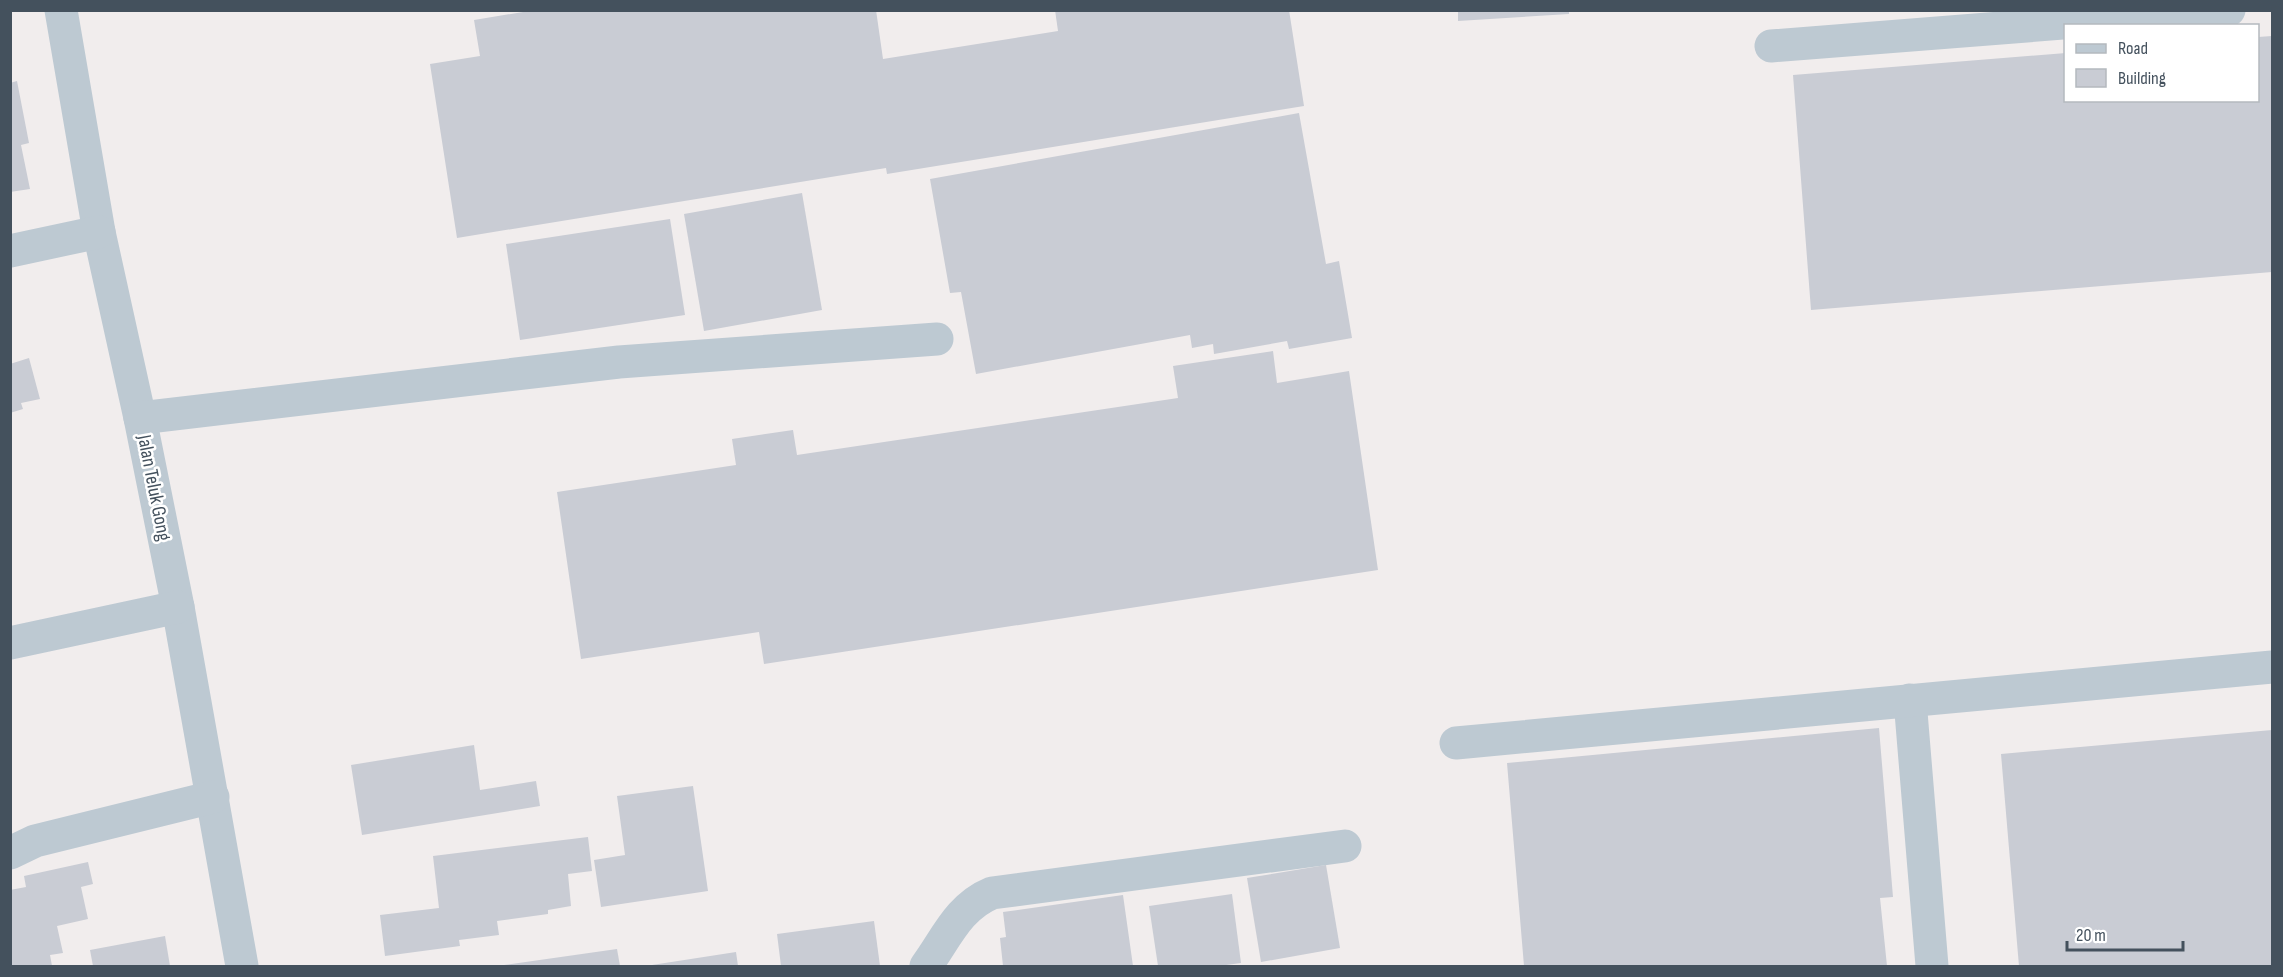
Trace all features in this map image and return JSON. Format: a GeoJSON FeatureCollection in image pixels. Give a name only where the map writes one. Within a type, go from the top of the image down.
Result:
{"type":"FeatureCollection","features":[{"type":"Feature","properties":{"kind":"street","name":"Jalan Teluk Gong"},"geometry":{"type":"LineString","coordinates":[[61,10],[99,232],[178,607],[242,966]]}},
{"type":"Feature","properties":{"kind":"street"},"geometry":{"type":"LineString","coordinates":[[1771,46],[2229,10]]}},
{"type":"Feature","properties":{"kind":"street"},"geometry":{"type":"LineString","coordinates":[[10,251],[99,232]]}},
{"type":"Feature","properties":{"kind":"street"},"geometry":{"type":"LineString","coordinates":[[140,418],[619,362],[937,339]]}},
{"type":"Feature","properties":{"kind":"street"},"geometry":{"type":"LineString","coordinates":[[10,643],[178,607]]}},
{"type":"Feature","properties":{"kind":"street"},"geometry":{"type":"LineString","coordinates":[[1456,743],[2272,667]]}},
{"type":"Feature","properties":{"kind":"street"},"geometry":{"type":"LineString","coordinates":[[1910,700],[1932,966]]}},
{"type":"Feature","properties":{"kind":"street"},"geometry":{"type":"LineString","coordinates":[[10,853],[34,841],[213,796]]}},
{"type":"Feature","properties":{"kind":"street"},"geometry":{"type":"LineString","coordinates":[[926,966],[961,914],[972,904],[992,893],[1345,846]]}},
{"type":"Feature","properties":{"kind":"building"},"geometry":{"type":"Polygon","coordinates":[[[535,10],[876,10],[883,59],[1058,31],[1055,10],[1289,10],[1304,106],[887,174],[886,168],[457,238],[430,64],[480,56],[474,20],[535,10]]]}},
{"type":"Feature","properties":{"kind":"building"},"geometry":{"type":"Polygon","coordinates":[[[1458,10],[1569,10],[1569,14],[1458,21],[1458,10]]]}},
{"type":"Feature","properties":{"kind":"building"},"geometry":{"type":"Polygon","coordinates":[[[2272,36],[2272,272],[1811,310],[1793,75],[2064,53],[2064,102],[2259,102],[2259,37],[2272,36]]]}},
{"type":"Feature","properties":{"kind":"building"},"geometry":{"type":"Polygon","coordinates":[[[17,81],[29,143],[21,145],[30,189],[10,192],[10,83],[17,81]]]}},
{"type":"Feature","properties":{"kind":"building"},"geometry":{"type":"Polygon","coordinates":[[[1299,113],[1326,264],[1339,261],[1352,338],[1289,349],[1287,341],[1214,354],[1213,344],[1192,348],[1190,335],[976,374],[961,292],[950,293],[930,179],[1299,113]]]}},
{"type":"Feature","properties":{"kind":"building"},"geometry":{"type":"Polygon","coordinates":[[[802,193],[822,310],[704,331],[684,214],[802,193]]]}},
{"type":"Feature","properties":{"kind":"building"},"geometry":{"type":"Polygon","coordinates":[[[670,219],[685,315],[520,340],[506,244],[670,219]]]}},
{"type":"Feature","properties":{"kind":"building"},"geometry":{"type":"Polygon","coordinates":[[[1273,351],[1277,383],[1349,371],[1378,570],[764,664],[759,632],[581,659],[557,492],[736,465],[732,439],[793,430],[797,455],[1178,398],[1173,366],[1273,351]]]}},
{"type":"Feature","properties":{"kind":"building"},"geometry":{"type":"Polygon","coordinates":[[[29,358],[40,399],[21,403],[23,409],[10,413],[10,364],[29,358]]]}},
{"type":"Feature","properties":{"kind":"building"},"geometry":{"type":"Polygon","coordinates":[[[1879,728],[1893,897],[1880,898],[1887,966],[1524,966],[1507,763],[1879,728]]]}},
{"type":"Feature","properties":{"kind":"building"},"geometry":{"type":"Polygon","coordinates":[[[2272,730],[2272,966],[2019,966],[2001,754],[2272,730]]]}},
{"type":"Feature","properties":{"kind":"building"},"geometry":{"type":"Polygon","coordinates":[[[474,745],[480,790],[536,781],[540,806],[362,835],[351,765],[474,745]]]}},
{"type":"Feature","properties":{"kind":"building"},"geometry":{"type":"Polygon","coordinates":[[[693,786],[708,891],[601,907],[594,860],[625,855],[617,796],[693,786]]]}},
{"type":"Feature","properties":{"kind":"building"},"geometry":{"type":"Polygon","coordinates":[[[588,837],[592,871],[568,874],[571,906],[548,910],[548,914],[497,921],[499,935],[459,940],[460,946],[385,956],[380,915],[439,908],[433,856],[588,837]]]}},
{"type":"Feature","properties":{"kind":"building"},"geometry":{"type":"Polygon","coordinates":[[[88,862],[93,884],[81,887],[88,919],[57,926],[63,953],[50,955],[52,966],[10,966],[10,890],[26,887],[24,876],[88,862]]]}},
{"type":"Feature","properties":{"kind":"building"},"geometry":{"type":"Polygon","coordinates":[[[1326,865],[1340,948],[1261,962],[1247,878],[1326,865]]]}},
{"type":"Feature","properties":{"kind":"building"},"geometry":{"type":"Polygon","coordinates":[[[1232,894],[1241,963],[1219,966],[1158,966],[1149,906],[1232,894]]]}},
{"type":"Feature","properties":{"kind":"building"},"geometry":{"type":"Polygon","coordinates":[[[1123,895],[1133,966],[1003,966],[1000,938],[1006,937],[1003,912],[1123,895]]]}},
{"type":"Feature","properties":{"kind":"building"},"geometry":{"type":"Polygon","coordinates":[[[874,921],[880,966],[781,966],[777,934],[874,921]]]}},
{"type":"Feature","properties":{"kind":"building"},"geometry":{"type":"Polygon","coordinates":[[[165,936],[170,966],[93,966],[90,950],[165,936]]]}},
{"type":"Feature","properties":{"kind":"building"},"geometry":{"type":"Polygon","coordinates":[[[617,949],[620,966],[504,965],[617,949]]]}},
{"type":"Feature","properties":{"kind":"building"},"geometry":{"type":"Polygon","coordinates":[[[736,952],[738,966],[652,966],[652,965],[736,952]]]}}]}
